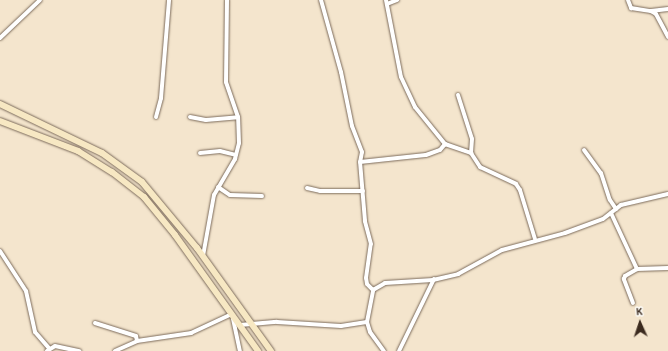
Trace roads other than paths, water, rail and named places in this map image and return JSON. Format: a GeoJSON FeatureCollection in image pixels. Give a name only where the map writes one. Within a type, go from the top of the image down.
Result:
{"type":"FeatureCollection","features":[{"type":"Feature","properties":{"kind":"main road"},"geometry":{"type":"LineString","coordinates":[[0,104],[102,153],[126,168],[159,200],[203,256],[271,351]]}},
{"type":"Feature","properties":{"kind":"main road"},"geometry":{"type":"LineString","coordinates":[[0,121],[78,151],[112,172],[144,197],[175,234],[258,351]]}},
{"type":"Feature","properties":{"kind":"street"},"geometry":{"type":"LineString","coordinates":[[0,38],[40,0]]}},
{"type":"Feature","properties":{"kind":"street"},"geometry":{"type":"LineString","coordinates":[[156,117],[161,98],[170,0]]}},
{"type":"Feature","properties":{"kind":"street"},"geometry":{"type":"LineString","coordinates":[[203,256],[212,205],[218,187],[236,155],[239,143],[238,117],[226,82],[227,0]]}},
{"type":"Feature","properties":{"kind":"street"},"geometry":{"type":"LineString","coordinates":[[321,0],[343,78],[352,126],[362,152],[360,162],[362,191],[365,221],[371,250],[366,278],[373,290],[367,322],[370,332],[384,351]]}},
{"type":"Feature","properties":{"kind":"street"},"geometry":{"type":"LineString","coordinates":[[397,0],[387,2],[401,77],[415,107],[445,144],[471,153],[480,166],[516,184],[520,190],[535,239]]}},
{"type":"Feature","properties":{"kind":"street"},"geometry":{"type":"LineString","coordinates":[[628,0],[631,8],[651,11],[668,9]]}},
{"type":"Feature","properties":{"kind":"street"},"geometry":{"type":"LineString","coordinates":[[651,11],[656,14],[668,37]]}},
{"type":"Feature","properties":{"kind":"street"},"geometry":{"type":"LineString","coordinates":[[458,95],[472,139],[471,153]]}},
{"type":"Feature","properties":{"kind":"street"},"geometry":{"type":"LineString","coordinates":[[190,117],[206,120],[238,117]]}},
{"type":"Feature","properties":{"kind":"street"},"geometry":{"type":"LineString","coordinates":[[360,162],[426,154],[440,150],[445,144]]}},
{"type":"Feature","properties":{"kind":"street"},"geometry":{"type":"LineString","coordinates":[[584,150],[601,173],[610,200],[616,209]]}},
{"type":"Feature","properties":{"kind":"street"},"geometry":{"type":"LineString","coordinates":[[200,152],[220,151],[236,155]]}},
{"type":"Feature","properties":{"kind":"street"},"geometry":{"type":"LineString","coordinates":[[218,187],[230,195],[262,196]]}},
{"type":"Feature","properties":{"kind":"street"},"geometry":{"type":"LineString","coordinates":[[307,188],[320,191],[362,191]]}},
{"type":"Feature","properties":{"kind":"street"},"geometry":{"type":"LineString","coordinates":[[373,290],[392,281],[434,280],[458,274],[502,250],[535,239],[565,232],[611,213],[620,205],[668,194]]}},
{"type":"Feature","properties":{"kind":"street"},"geometry":{"type":"LineString","coordinates":[[611,213],[637,269]]}},
{"type":"Feature","properties":{"kind":"street"},"geometry":{"type":"LineString","coordinates":[[0,251],[26,291],[35,332],[48,349],[55,346],[79,351]]}},
{"type":"Feature","properties":{"kind":"street"},"geometry":{"type":"LineString","coordinates":[[633,304],[624,279],[625,276],[637,269],[668,268]]}},
{"type":"Feature","properties":{"kind":"street"},"geometry":{"type":"LineString","coordinates":[[399,351],[434,280]]}},
{"type":"Feature","properties":{"kind":"street"},"geometry":{"type":"LineString","coordinates":[[115,351],[137,340],[191,333],[232,314],[240,351]]}},
{"type":"Feature","properties":{"kind":"street"},"geometry":{"type":"LineString","coordinates":[[240,326],[277,322],[341,326],[367,322]]}},
{"type":"Feature","properties":{"kind":"street"},"geometry":{"type":"LineString","coordinates":[[95,323],[136,336],[137,340]]}}]}
